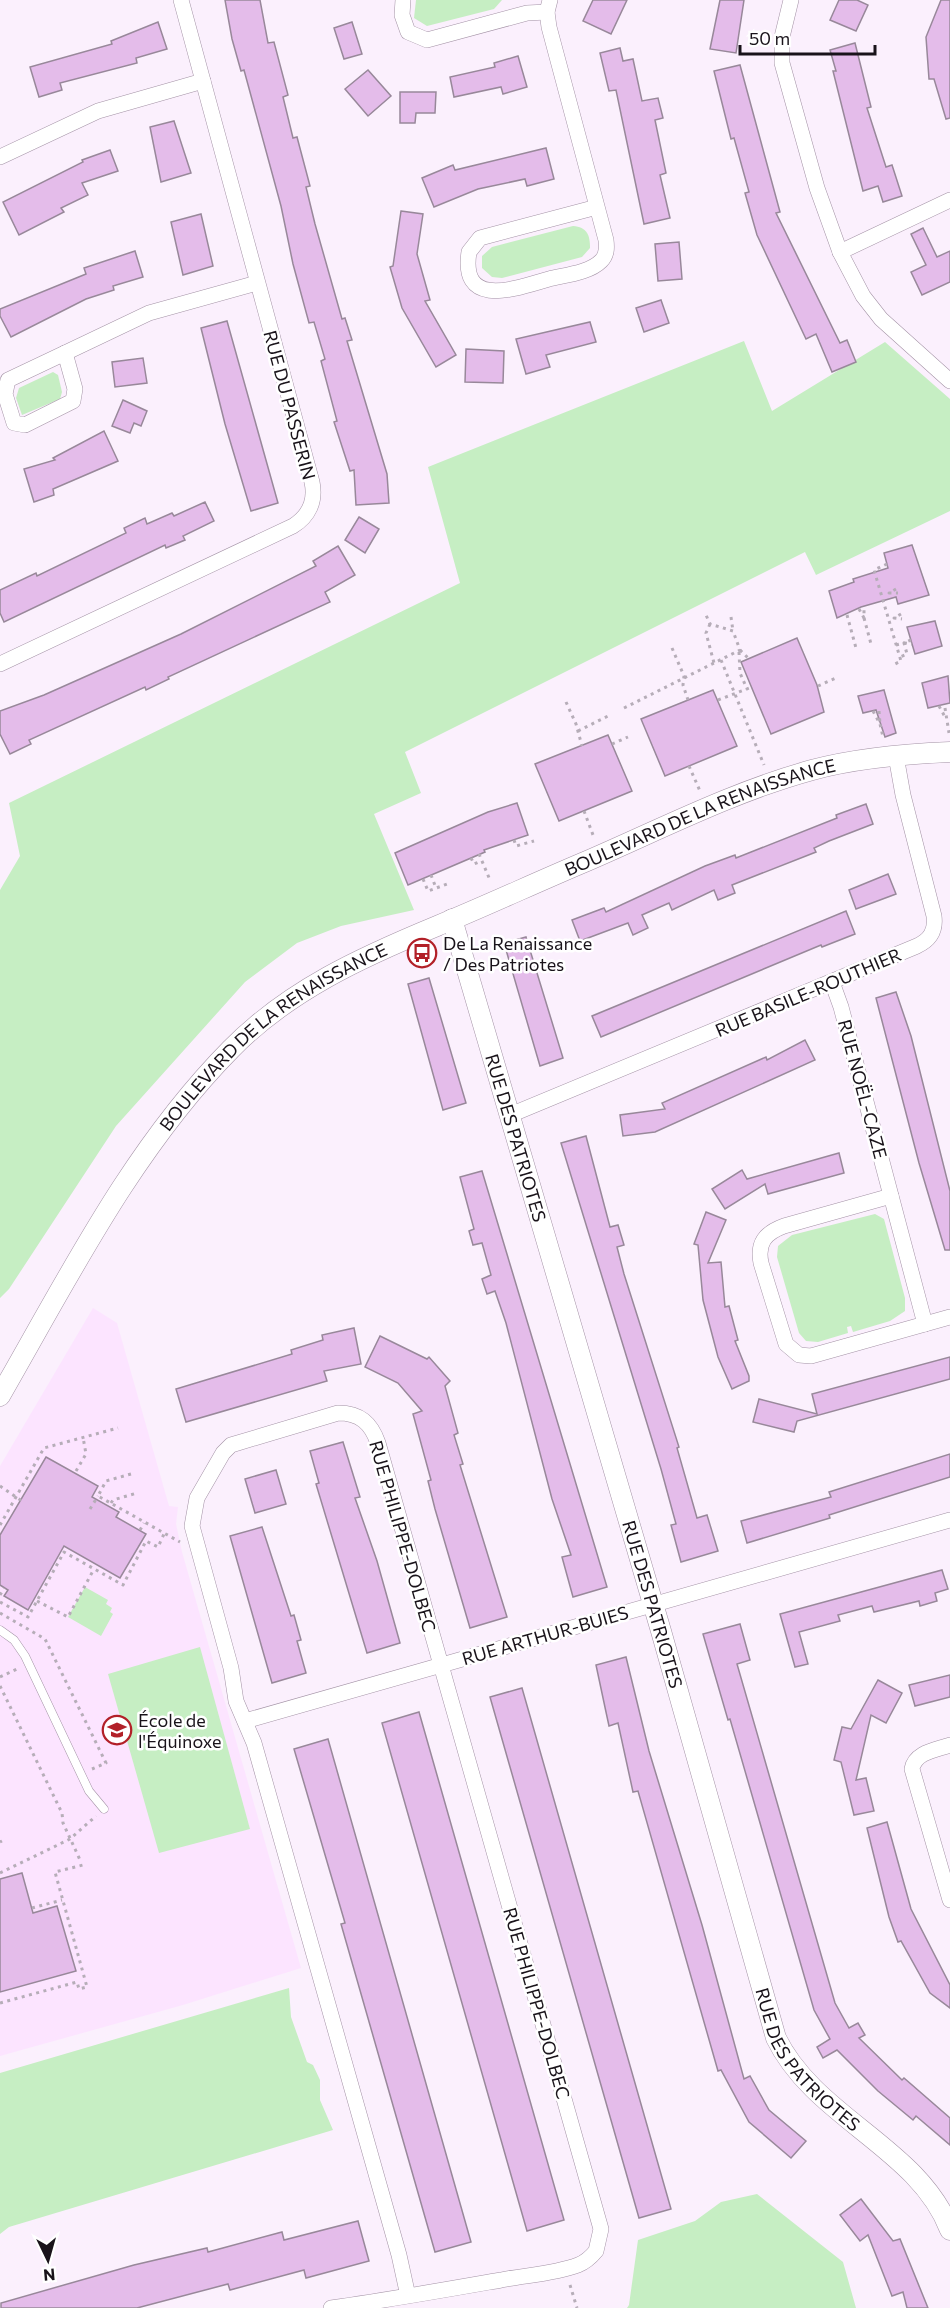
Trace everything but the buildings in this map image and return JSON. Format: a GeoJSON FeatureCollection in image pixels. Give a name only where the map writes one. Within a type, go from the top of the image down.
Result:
{"type":"FeatureCollection","features":[{"type":"Feature","properties":{"kind":"street","name":"RUE DU PASSERIN"},"geometry":{"type":"LineString","coordinates":[[0,664],[292,526],[309,511],[313,500],[312,482],[256,283],[181,0]]}},
{"type":"Feature","properties":{"kind":"street"},"geometry":{"type":"LineString","coordinates":[[402,0],[405,27],[412,36],[427,40],[527,14],[548,6],[607,247],[600,263],[586,269],[499,292],[480,288],[472,278],[469,252],[480,238],[597,207]]}},
{"type":"Feature","properties":{"kind":"street"},"geometry":{"type":"LineString","coordinates":[[791,0],[782,37],[782,63],[822,201],[840,252],[863,296],[881,319],[950,381]]}},
{"type":"Feature","properties":{"kind":"street"},"geometry":{"type":"LineString","coordinates":[[0,157],[98,111],[203,81]]}},
{"type":"Feature","properties":{"kind":"street"},"geometry":{"type":"LineString","coordinates":[[840,252],[950,200]]}},
{"type":"Feature","properties":{"kind":"street"},"geometry":{"type":"LineString","coordinates":[[65,353],[75,389],[73,401],[25,425],[14,423],[5,393],[8,380],[149,313],[256,283]]}},
{"type":"Feature","properties":{"kind":"street","name":"BOULEVARD DE LA RENAISSANCE"},"geometry":{"type":"LineString","coordinates":[[0,1396],[155,1137],[231,1049],[261,1021],[307,988],[359,960],[768,784],[826,766],[896,756],[949,743]]}},
{"type":"Feature","properties":{"kind":"street","name":"RUE BASILE-ROUTHIER"},"geometry":{"type":"LineString","coordinates":[[510,1116],[917,946],[929,938],[934,930],[934,916],[903,795],[896,756]]}},
{"type":"Feature","properties":{"kind":"street","name":"RUE DES PATRIOTES"},"geometry":{"type":"LineString","coordinates":[[452,919],[653,1604],[776,2038],[806,2084],[880,2146],[930,2195],[950,2230]]}},
{"type":"Feature","properties":{"kind":"street","name":"RUE NOËL-CAZE"},"geometry":{"type":"LineString","coordinates":[[832,982],[841,1007],[925,1324]]}},
{"type":"Feature","properties":{"kind":"street"},"geometry":{"type":"LineString","coordinates":[[891,1196],[774,1229],[761,1243],[761,1263],[784,1338],[789,1348],[799,1355],[818,1355],[950,1317]]}},
{"type":"Feature","properties":{"kind":"street","name":"RUE PHILIPPE-DOLBEC"},"geometry":{"type":"LineString","coordinates":[[331,2308],[408,2296],[577,2266],[592,2256],[600,2235],[599,2218],[372,1430],[364,1420],[352,1414],[323,1415],[231,1445],[219,1459],[194,1504],[193,1533],[231,1668],[236,1701],[245,1721],[399,2255],[408,2296]]}},
{"type":"Feature","properties":{"kind":"street","name":"RUE ARTHUR-BUIES"},"geometry":{"type":"LineString","coordinates":[[245,1721],[950,1520]]}},
{"type":"Feature","properties":{"kind":"street"},"geometry":{"type":"LineString","coordinates":[[950,1745],[922,1755],[915,1760],[912,1769],[950,1900]]}},
{"type":"Feature","properties":{"kind":"lane"},"geometry":{"type":"LineString","coordinates":[[0,1630],[21,1647],[84,1782],[93,1798],[104,1809]]}},
{"type":"Feature","properties":{"kind":"path"},"geometry":{"type":"LineString","coordinates":[[888,566],[874,570],[901,661],[893,665]]}},
{"type":"Feature","properties":{"kind":"path"},"geometry":{"type":"LineString","coordinates":[[882,596],[897,591]]}},
{"type":"Feature","properties":{"kind":"path"},"geometry":{"type":"LineString","coordinates":[[864,606],[864,618]]}},
{"type":"Feature","properties":{"kind":"path"},"geometry":{"type":"LineString","coordinates":[[859,609],[864,618],[871,644]]}},
{"type":"Feature","properties":{"kind":"path"},"geometry":{"type":"LineString","coordinates":[[889,620],[901,614]]}},
{"type":"Feature","properties":{"kind":"path"},"geometry":{"type":"LineString","coordinates":[[706,615],[710,624],[733,632]]}},
{"type":"Feature","properties":{"kind":"path"},"geometry":{"type":"LineString","coordinates":[[847,615],[856,648]]}},
{"type":"Feature","properties":{"kind":"path"},"geometry":{"type":"LineString","coordinates":[[731,618],[733,632],[740,650],[748,659]]}},
{"type":"Feature","properties":{"kind":"path"},"geometry":{"type":"LineString","coordinates":[[894,618],[902,619]]}},
{"type":"Feature","properties":{"kind":"path"},"geometry":{"type":"LineString","coordinates":[[710,624],[706,633],[714,663]]}},
{"type":"Feature","properties":{"kind":"path"},"geometry":{"type":"LineString","coordinates":[[896,645],[911,642]]}},
{"type":"Feature","properties":{"kind":"path"},"geometry":{"type":"LineString","coordinates":[[900,657],[907,654],[904,643]]}},
{"type":"Feature","properties":{"kind":"path"},"geometry":{"type":"LineString","coordinates":[[672,648],[684,678],[688,700]]}},
{"type":"Feature","properties":{"kind":"path"},"geometry":{"type":"LineString","coordinates":[[624,708],[740,650]]}},
{"type":"Feature","properties":{"kind":"path"},"geometry":{"type":"LineString","coordinates":[[740,650],[740,673],[747,689]]}},
{"type":"Feature","properties":{"kind":"path"},"geometry":{"type":"LineString","coordinates":[[721,660],[764,765]]}},
{"type":"Feature","properties":{"kind":"path"},"geometry":{"type":"LineString","coordinates":[[818,686],[838,677]]}},
{"type":"Feature","properties":{"kind":"path"},"geometry":{"type":"LineString","coordinates":[[718,700],[752,687]]}},
{"type":"Feature","properties":{"kind":"path"},"geometry":{"type":"LineString","coordinates":[[566,702],[582,746]]}},
{"type":"Feature","properties":{"kind":"path"},"geometry":{"type":"LineString","coordinates":[[939,706],[945,717]]}},
{"type":"Feature","properties":{"kind":"path"},"geometry":{"type":"LineString","coordinates":[[945,708],[949,743]]}},
{"type":"Feature","properties":{"kind":"path"},"geometry":{"type":"LineString","coordinates":[[873,711],[880,724]]}},
{"type":"Feature","properties":{"kind":"path"},"geometry":{"type":"LineString","coordinates":[[879,711],[883,737]]}},
{"type":"Feature","properties":{"kind":"path"},"geometry":{"type":"LineString","coordinates":[[578,731],[610,715]]}},
{"type":"Feature","properties":{"kind":"path"},"geometry":{"type":"LineString","coordinates":[[612,744],[628,737]]}},
{"type":"Feature","properties":{"kind":"path"},"geometry":{"type":"LineString","coordinates":[[689,766],[700,791]]}},
{"type":"Feature","properties":{"kind":"path"},"geometry":{"type":"LineString","coordinates":[[584,811],[593,836]]}},
{"type":"Feature","properties":{"kind":"path"},"geometry":{"type":"LineString","coordinates":[[514,840],[516,846],[534,841]]}},
{"type":"Feature","properties":{"kind":"path"},"geometry":{"type":"LineString","coordinates":[[479,854],[490,880]]}},
{"type":"Feature","properties":{"kind":"path"},"geometry":{"type":"LineString","coordinates":[[471,858],[474,864],[481,861]]}},
{"type":"Feature","properties":{"kind":"path"},"geometry":{"type":"LineString","coordinates":[[431,875],[436,888]]}},
{"type":"Feature","properties":{"kind":"path"},"geometry":{"type":"LineString","coordinates":[[423,879],[428,891],[450,883]]}},
{"type":"Feature","properties":{"kind":"path"},"geometry":{"type":"LineString","coordinates":[[0,1525],[44,1448],[118,1428]]}},
{"type":"Feature","properties":{"kind":"path"},"geometry":{"type":"LineString","coordinates":[[76,1470],[86,1454],[83,1437]]}},
{"type":"Feature","properties":{"kind":"path"},"geometry":{"type":"LineString","coordinates":[[90,1509],[106,1481],[131,1474]]}},
{"type":"Feature","properties":{"kind":"path"},"geometry":{"type":"LineString","coordinates":[[0,1486],[22,1501]]}},
{"type":"Feature","properties":{"kind":"path"},"geometry":{"type":"LineString","coordinates":[[111,1503],[112,1500],[136,1493]]}},
{"type":"Feature","properties":{"kind":"path"},"geometry":{"type":"LineString","coordinates":[[98,1496],[182,1542]]}},
{"type":"Feature","properties":{"kind":"path"},"geometry":{"type":"LineString","coordinates":[[140,1530],[144,1523]]}},
{"type":"Feature","properties":{"kind":"path"},"geometry":{"type":"LineString","coordinates":[[0,1602],[28,1617],[64,1552],[123,1585],[146,1540],[158,1547],[164,1534]]}},
{"type":"Feature","properties":{"kind":"path"},"geometry":{"type":"LineString","coordinates":[[76,1559],[79,1554]]}},
{"type":"Feature","properties":{"kind":"path"},"geometry":{"type":"LineString","coordinates":[[37,1601],[68,1617],[94,1569]]}},
{"type":"Feature","properties":{"kind":"path"},"geometry":{"type":"LineString","coordinates":[[0,1613],[45,1639],[106,1762]]}},
{"type":"Feature","properties":{"kind":"path"},"geometry":{"type":"LineString","coordinates":[[0,1686],[62,1813],[63,1823],[82,1864],[55,1872],[87,1987],[79,1989],[77,1982],[0,2003]]}},
{"type":"Feature","properties":{"kind":"path"},"geometry":{"type":"LineString","coordinates":[[0,1873],[70,1839],[104,1809]]}},
{"type":"Feature","properties":{"kind":"path"},"geometry":{"type":"LineString","coordinates":[[32,1908],[63,1900]]}},
{"type":"Feature","properties":{"kind":"path"},"geometry":{"type":"LineString","coordinates":[[570,2285],[577,2308]]}},
{"type":"Feature","properties":{"kind":"shaded area","name":"École de l'Équinoxe"},"geometry":{"type":"Polygon","coordinates":[[[93,1308],[117,1323],[169,1506],[178,1507],[176,1524],[182,1552],[301,1968],[183,2005],[0,2056],[0,1466],[93,1308]]]}},
{"type":"Feature","properties":{"kind":"green space"},"geometry":{"type":"Polygon","coordinates":[[[416,0],[502,0],[494,9],[427,26],[414,18],[416,0]]]}},
{"type":"Feature","properties":{"kind":"green space"},"geometry":{"type":"Polygon","coordinates":[[[573,226],[585,230],[589,239],[590,248],[582,257],[502,278],[492,277],[482,268],[482,256],[492,247],[573,226]]]}},
{"type":"Feature","properties":{"kind":"green space"},"geometry":{"type":"Polygon","coordinates":[[[744,341],[772,411],[885,342],[950,399],[950,511],[816,575],[805,552],[405,752],[421,793],[374,814],[414,910],[341,926],[297,943],[245,982],[116,1126],[9,1289],[0,1298],[0,890],[20,856],[9,803],[460,583],[428,467],[744,341]]]}},
{"type":"Feature","properties":{"kind":"green space"},"geometry":{"type":"Polygon","coordinates":[[[53,372],[58,375],[62,392],[60,399],[22,415],[16,398],[19,388],[53,372]]]}},
{"type":"Feature","properties":{"kind":"green space"},"geometry":{"type":"Polygon","coordinates":[[[875,1214],[884,1219],[905,1298],[905,1311],[890,1321],[853,1332],[851,1326],[847,1327],[848,1333],[818,1342],[806,1341],[799,1333],[777,1257],[778,1246],[792,1235],[875,1214]]]}},
{"type":"Feature","properties":{"kind":"green space"},"geometry":{"type":"Polygon","coordinates":[[[85,1587],[108,1600],[106,1604],[112,1608],[110,1612],[113,1614],[101,1636],[68,1617],[85,1587]]]}},
{"type":"Feature","properties":{"kind":"green space"},"geometry":{"type":"Polygon","coordinates":[[[200,1647],[250,1829],[159,1853],[108,1674],[200,1647]]]}},
{"type":"Feature","properties":{"kind":"green space"},"geometry":{"type":"Polygon","coordinates":[[[289,1988],[291,2017],[307,2062],[313,2065],[320,2080],[320,2100],[333,2130],[9,2227],[0,2234],[0,2073],[289,1988]]]}},
{"type":"Feature","properties":{"kind":"green space"},"geometry":{"type":"Polygon","coordinates":[[[757,2194],[843,2262],[856,2308],[627,2308],[638,2240],[695,2221],[721,2202],[757,2194]]]}},
{"type":"Feature","properties":{"kind":"place","name":"De La Renaissance / Des Patriotes"},"geometry":{"type":"Point","coordinates":[422,953]}},
{"type":"Feature","properties":{"kind":"place","name":"École de l'Équinoxe"},"geometry":{"type":"Point","coordinates":[117,1730]}}]}
